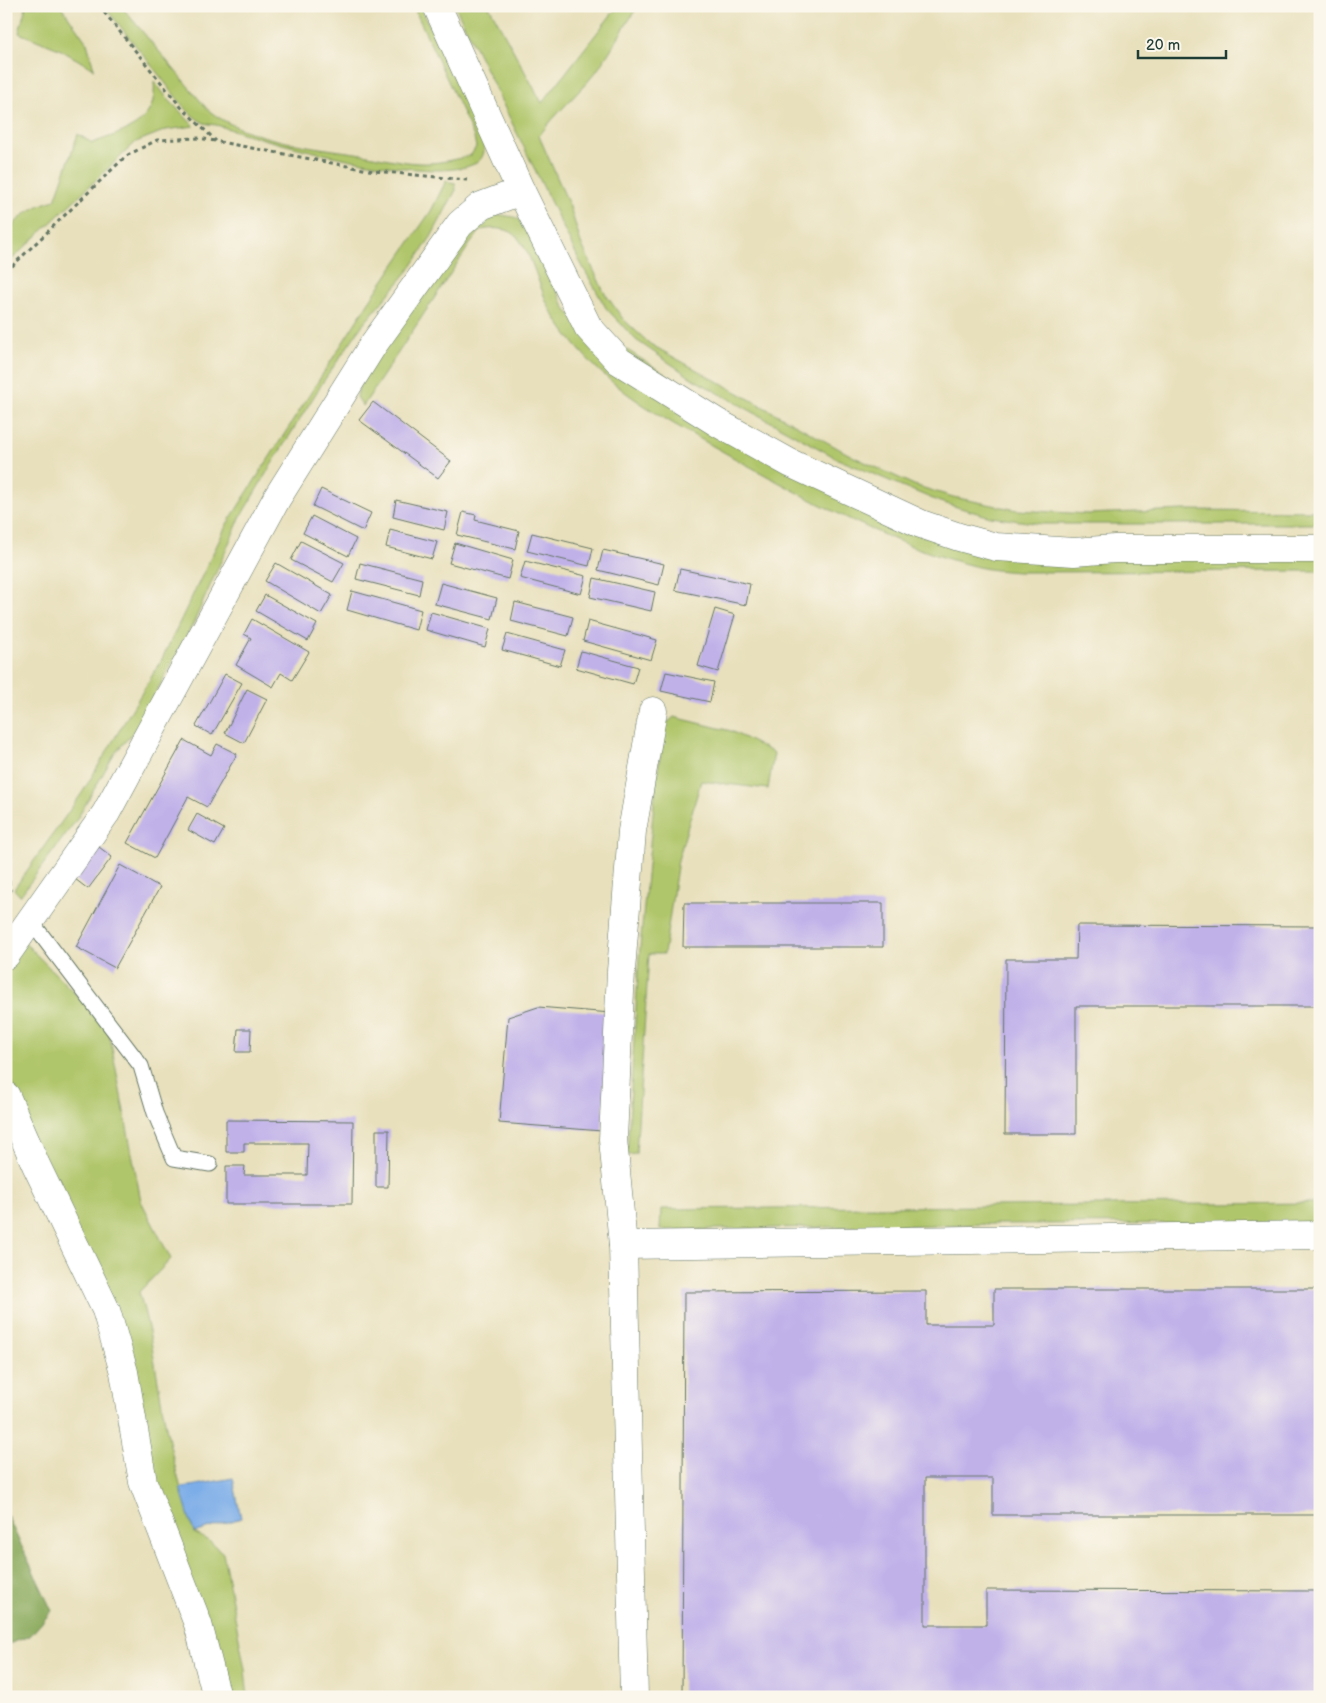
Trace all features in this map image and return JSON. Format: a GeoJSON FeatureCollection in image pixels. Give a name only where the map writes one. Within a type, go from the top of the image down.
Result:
{"type":"FeatureCollection","features":[{"type":"Feature","properties":{"kind":"street"},"geometry":{"type":"LineString","coordinates":[[437,6],[521,191],[588,327],[619,361],[718,423],[790,463],[912,520],[959,538],[987,544],[1035,551],[1320,549]]}},
{"type":"Feature","properties":{"kind":"street"},"geometry":{"type":"LineString","coordinates":[[6,955],[18,923],[52,892],[106,813],[277,498],[373,346],[460,224],[482,206],[521,191]]}},
{"type":"Feature","properties":{"kind":"street"},"geometry":{"type":"LineString","coordinates":[[634,1697],[623,1245],[613,1139],[621,971],[632,831],[653,711]]}},
{"type":"Feature","properties":{"kind":"street"},"geometry":{"type":"LineString","coordinates":[[6,1096],[36,1165],[106,1310],[124,1372],[143,1482],[198,1624],[217,1697]]}},
{"type":"Feature","properties":{"kind":"street"},"geometry":{"type":"LineString","coordinates":[[623,1245],[1320,1235]]}},
{"type":"Feature","properties":{"kind":"lane"},"geometry":{"type":"LineString","coordinates":[[18,923],[141,1066],[155,1113],[174,1158],[210,1164]]}},
{"type":"Feature","properties":{"kind":"path"},"geometry":{"type":"LineString","coordinates":[[99,6],[181,107],[217,141]]}},
{"type":"Feature","properties":{"kind":"path"},"geometry":{"type":"LineString","coordinates":[[6,272],[126,156],[157,140],[199,138],[374,171],[453,177],[472,181]]}},
{"type":"Feature","properties":{"kind":"green space"},"geometry":{"type":"Polygon","coordinates":[[[26,6],[61,6],[87,43],[94,69],[59,49],[19,33],[26,6]]]}},
{"type":"Feature","properties":{"kind":"green space"},"geometry":{"type":"Polygon","coordinates":[[[104,6],[121,6],[208,110],[224,121],[242,129],[282,141],[397,161],[438,162],[471,155],[476,147],[474,137],[413,6],[420,6],[483,136],[482,158],[476,163],[455,169],[425,170],[389,166],[311,151],[218,125],[204,123],[191,114],[181,103],[104,6]]]}},
{"type":"Feature","properties":{"kind":"green space"},"geometry":{"type":"Polygon","coordinates":[[[455,6],[489,6],[542,103],[618,6],[638,6],[596,72],[539,136],[570,207],[581,243],[604,292],[623,319],[650,344],[852,456],[914,485],[953,497],[1017,510],[1088,514],[1184,510],[1320,511],[1320,524],[1042,524],[991,517],[940,502],[840,460],[693,379],[636,340],[606,308],[579,260],[455,6]]]}},
{"type":"Feature","properties":{"kind":"green space"},"geometry":{"type":"Polygon","coordinates":[[[154,81],[194,126],[166,130],[136,142],[6,265],[6,244],[10,231],[26,213],[40,205],[55,200],[78,134],[92,143],[137,124],[151,107],[154,96],[154,81]]]}},
{"type":"Feature","properties":{"kind":"green space"},"geometry":{"type":"Polygon","coordinates":[[[446,181],[455,183],[456,190],[431,237],[409,270],[361,327],[323,382],[241,516],[194,622],[137,728],[115,753],[77,819],[20,896],[14,889],[82,793],[162,659],[227,524],[368,303],[431,211],[446,181]]]}},
{"type":"Feature","properties":{"kind":"green space"},"geometry":{"type":"Polygon","coordinates":[[[488,216],[514,217],[524,222],[567,312],[922,536],[1320,557],[1320,571],[1019,572],[983,568],[946,558],[884,535],[823,506],[688,432],[640,403],[602,374],[570,338],[550,309],[530,259],[520,241],[514,234],[502,229],[481,230],[470,244],[363,406],[357,397],[360,382],[467,224],[488,216]]]}},
{"type":"Feature","properties":{"kind":"green space"},"geometry":{"type":"Polygon","coordinates":[[[674,717],[731,731],[774,753],[768,789],[701,781],[678,860],[664,954],[649,954],[636,1154],[627,1155],[639,958],[656,783],[665,725],[674,717]]]}},
{"type":"Feature","properties":{"kind":"green space"},"geometry":{"type":"Polygon","coordinates":[[[22,940],[108,1027],[141,1201],[171,1259],[139,1292],[148,1329],[165,1423],[194,1533],[208,1540],[223,1553],[245,1670],[248,1697],[221,1697],[147,1479],[127,1369],[27,1124],[6,1067],[6,969],[22,940]]]}},
{"type":"Feature","properties":{"kind":"green space"},"geometry":{"type":"Polygon","coordinates":[[[1320,1203],[1320,1223],[994,1224],[660,1230],[661,1209],[1320,1203]]]}},
{"type":"Feature","properties":{"kind":"green space"},"geometry":{"type":"Polygon","coordinates":[[[6,1513],[52,1611],[30,1636],[6,1645],[6,1513]]]}},
{"type":"Feature","properties":{"kind":"water"},"geometry":{"type":"Polygon","coordinates":[[[233,1478],[241,1518],[194,1533],[180,1488],[233,1478]]]}},
{"type":"Feature","properties":{"kind":"building"},"geometry":{"type":"Polygon","coordinates":[[[373,402],[451,461],[438,478],[359,420],[373,402]]]}},
{"type":"Feature","properties":{"kind":"building"},"geometry":{"type":"Polygon","coordinates":[[[321,489],[371,513],[363,531],[313,506],[321,489]]]}},
{"type":"Feature","properties":{"kind":"building"},"geometry":{"type":"Polygon","coordinates":[[[396,500],[448,512],[444,530],[393,517],[396,500]]]}},
{"type":"Feature","properties":{"kind":"building"},"geometry":{"type":"Polygon","coordinates":[[[463,512],[476,515],[475,520],[519,531],[515,549],[457,535],[463,512]]]}},
{"type":"Feature","properties":{"kind":"building"},"geometry":{"type":"Polygon","coordinates":[[[312,516],[356,539],[348,556],[303,533],[312,516]]]}},
{"type":"Feature","properties":{"kind":"building"},"geometry":{"type":"Polygon","coordinates":[[[390,530],[437,542],[432,559],[386,547],[390,530]]]}},
{"type":"Feature","properties":{"kind":"building"},"geometry":{"type":"Polygon","coordinates":[[[532,533],[593,548],[589,566],[527,551],[532,533]]]}},
{"type":"Feature","properties":{"kind":"building"},"geometry":{"type":"Polygon","coordinates":[[[301,541],[344,563],[333,582],[291,560],[301,541]]]}},
{"type":"Feature","properties":{"kind":"building"},"geometry":{"type":"Polygon","coordinates":[[[455,543],[513,560],[508,579],[449,563],[455,543]]]}},
{"type":"Feature","properties":{"kind":"building"},"geometry":{"type":"Polygon","coordinates":[[[603,550],[664,564],[659,585],[598,570],[603,550]]]}},
{"type":"Feature","properties":{"kind":"building"},"geometry":{"type":"Polygon","coordinates":[[[525,561],[586,576],[581,594],[520,578],[525,561]]]}},
{"type":"Feature","properties":{"kind":"building"},"geometry":{"type":"Polygon","coordinates":[[[276,563],[332,595],[321,614],[265,581],[276,563]]]}},
{"type":"Feature","properties":{"kind":"building"},"geometry":{"type":"Polygon","coordinates":[[[360,563],[422,579],[419,595],[356,579],[360,563]]]}},
{"type":"Feature","properties":{"kind":"building"},"geometry":{"type":"Polygon","coordinates":[[[680,569],[750,584],[746,605],[675,590],[680,569]]]}},
{"type":"Feature","properties":{"kind":"building"},"geometry":{"type":"Polygon","coordinates":[[[594,578],[655,592],[651,611],[590,597],[594,578]]]}},
{"type":"Feature","properties":{"kind":"building"},"geometry":{"type":"Polygon","coordinates":[[[441,583],[497,598],[492,619],[435,604],[441,583]]]}},
{"type":"Feature","properties":{"kind":"building"},"geometry":{"type":"Polygon","coordinates":[[[352,591],[421,610],[416,630],[347,610],[352,591]]]}},
{"type":"Feature","properties":{"kind":"building"},"geometry":{"type":"Polygon","coordinates":[[[265,595],[317,624],[308,641],[256,611],[265,595]]]}},
{"type":"Feature","properties":{"kind":"building"},"geometry":{"type":"Polygon","coordinates":[[[515,602],[573,617],[568,636],[511,621],[515,602]]]}},
{"type":"Feature","properties":{"kind":"building"},"geometry":{"type":"Polygon","coordinates":[[[715,609],[735,615],[718,672],[698,666],[715,609]]]}},
{"type":"Feature","properties":{"kind":"building"},"geometry":{"type":"Polygon","coordinates":[[[431,612],[490,629],[485,647],[426,630],[431,612]]]}},
{"type":"Feature","properties":{"kind":"building"},"geometry":{"type":"Polygon","coordinates":[[[252,619],[309,652],[292,680],[281,673],[273,687],[236,665],[251,638],[244,634],[252,619]]]}},
{"type":"Feature","properties":{"kind":"building"},"geometry":{"type":"Polygon","coordinates":[[[588,621],[657,640],[651,660],[583,641],[588,621]]]}},
{"type":"Feature","properties":{"kind":"building"},"geometry":{"type":"Polygon","coordinates":[[[507,634],[565,650],[560,666],[502,650],[507,634]]]}},
{"type":"Feature","properties":{"kind":"building"},"geometry":{"type":"Polygon","coordinates":[[[581,651],[638,667],[633,684],[576,668],[581,651]]]}},
{"type":"Feature","properties":{"kind":"building"},"geometry":{"type":"Polygon","coordinates":[[[666,672],[714,682],[710,702],[661,691],[666,672]]]}},
{"type":"Feature","properties":{"kind":"building"},"geometry":{"type":"Polygon","coordinates":[[[225,674],[242,683],[212,735],[196,726],[225,674]]]}},
{"type":"Feature","properties":{"kind":"building"},"geometry":{"type":"Polygon","coordinates":[[[247,689],[267,699],[244,743],[225,733],[247,689]]]}},
{"type":"Feature","properties":{"kind":"building"},"geometry":{"type":"Polygon","coordinates":[[[184,740],[211,755],[217,744],[237,754],[207,807],[188,797],[155,858],[127,843],[184,740]]]}},
{"type":"Feature","properties":{"kind":"building"},"geometry":{"type":"Polygon","coordinates":[[[197,814],[224,829],[215,845],[188,830],[197,814]]]}},
{"type":"Feature","properties":{"kind":"building"},"geometry":{"type":"Polygon","coordinates":[[[99,847],[112,857],[88,889],[75,879],[99,847]]]}},
{"type":"Feature","properties":{"kind":"building"},"geometry":{"type":"Polygon","coordinates":[[[120,865],[160,887],[115,968],[76,947],[120,865]]]}},
{"type":"Feature","properties":{"kind":"building"},"geometry":{"type":"Polygon","coordinates":[[[684,903],[883,903],[883,947],[683,947],[684,903]]]}},
{"type":"Feature","properties":{"kind":"building"},"geometry":{"type":"Polygon","coordinates":[[[1077,925],[1320,926],[1320,1006],[1076,1006],[1076,1134],[1005,1134],[1006,959],[1076,959],[1077,925]]]}},
{"type":"Feature","properties":{"kind":"building"},"geometry":{"type":"Polygon","coordinates":[[[538,1007],[611,1013],[602,1131],[499,1123],[508,1017],[538,1007]]]}},
{"type":"Feature","properties":{"kind":"building"},"geometry":{"type":"Polygon","coordinates":[[[238,1029],[251,1029],[250,1052],[236,1052],[238,1029]]]}},
{"type":"Feature","properties":{"kind":"building"},"geometry":{"type":"Polygon","coordinates":[[[226,1120],[353,1121],[352,1204],[226,1204],[226,1166],[245,1166],[244,1175],[307,1175],[308,1143],[244,1143],[244,1152],[226,1152],[226,1120]]]}},
{"type":"Feature","properties":{"kind":"building"},"geometry":{"type":"Polygon","coordinates":[[[376,1130],[389,1130],[388,1187],[376,1187],[376,1130]]]}},
{"type":"Feature","properties":{"kind":"building"},"geometry":{"type":"Polygon","coordinates":[[[994,1289],[1320,1289],[1320,1515],[993,1515],[993,1478],[925,1478],[925,1625],[986,1625],[986,1590],[1320,1591],[1320,1697],[682,1697],[684,1292],[926,1291],[926,1325],[994,1325],[994,1289]]]}}]}
